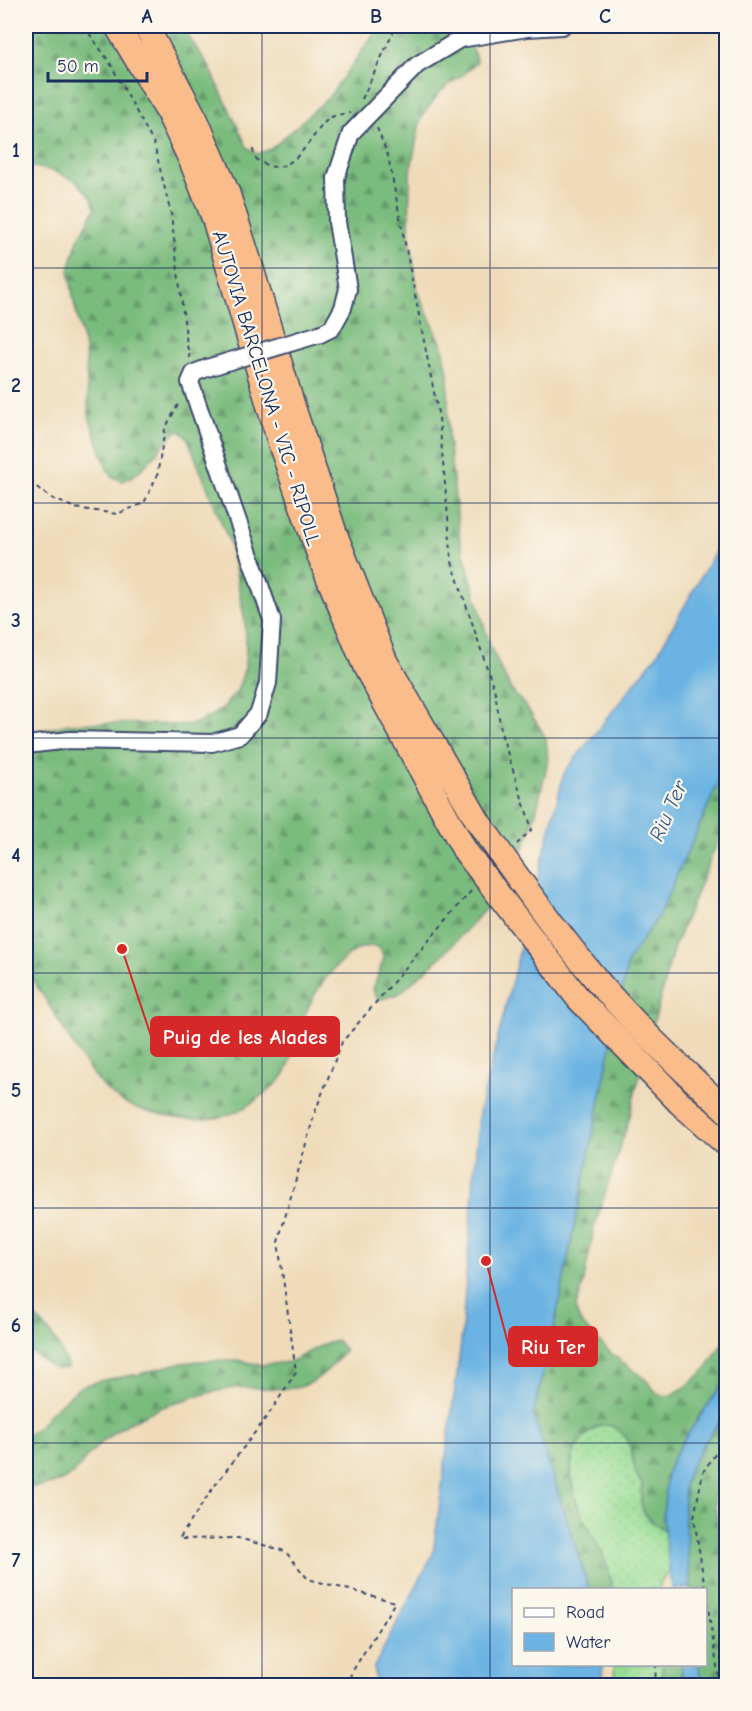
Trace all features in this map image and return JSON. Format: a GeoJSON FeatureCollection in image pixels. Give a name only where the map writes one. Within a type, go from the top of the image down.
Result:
{"type":"FeatureCollection","features":[{"type":"Feature","properties":{"kind":"highway","name":"AUTOVIA BARCELONA - VIC - RIPOLL"},"geometry":{"type":"LineString","coordinates":[[117,26],[166,108],[191,160],[214,218],[280,443],[320,557],[360,655],[465,851],[578,998],[680,1103],[726,1144]]}},
{"type":"Feature","properties":{"kind":"highway","name":"AUTOVIA BARCELONA - VIC - RIPOLL"},"geometry":{"type":"LineString","coordinates":[[146,26],[196,120],[227,192],[292,404],[335,534],[385,661],[479,823],[538,906],[601,984],[653,1041],[726,1110]]}},
{"type":"Feature","properties":{"kind":"street"},"geometry":{"type":"LineString","coordinates":[[26,745],[70,740],[212,743],[240,735],[259,713],[268,683],[272,620],[197,374],[333,328],[343,308],[348,289],[337,222],[336,178],[351,133],[417,64],[460,39],[527,28],[562,26]]}},
{"type":"Feature","properties":{"kind":"path"},"geometry":{"type":"LineString","coordinates":[[26,463],[33,484],[49,497],[75,508],[117,514],[144,503],[157,476],[165,429],[197,374],[187,345],[171,213],[154,144],[110,63],[84,26]]}},
{"type":"Feature","properties":{"kind":"path"},"geometry":{"type":"LineString","coordinates":[[396,26],[361,98],[370,112],[388,156],[439,418],[452,562],[495,692],[502,736],[532,829],[517,844]]}},
{"type":"Feature","properties":{"kind":"path"},"geometry":{"type":"LineString","coordinates":[[253,149],[254,157],[259,162],[274,168],[286,166],[304,149],[329,119],[342,114],[370,112]]}},
{"type":"Feature","properties":{"kind":"path"},"geometry":{"type":"LineString","coordinates":[[346,1686],[352,1672],[395,1602],[308,1579],[285,1551],[238,1538],[180,1539],[213,1488],[271,1411],[296,1372],[278,1242],[315,1112],[342,1042],[471,891]]}},
{"type":"Feature","properties":{"kind":"path"},"geometry":{"type":"LineString","coordinates":[[704,1588],[694,1517],[703,1472],[726,1438]]}},
{"type":"Feature","properties":{"kind":"path"},"geometry":{"type":"LineString","coordinates":[[707,1608],[720,1686]]}},
{"type":"Feature","properties":{"kind":"path"},"geometry":{"type":"LineString","coordinates":[[655,1686],[656,1666]]}},
{"type":"Feature","properties":{"kind":"green space"},"geometry":{"type":"Polygon","coordinates":[[[26,26],[181,26],[209,66],[247,147],[257,154],[271,149],[329,97],[380,26],[472,26],[472,48],[477,61],[441,91],[420,122],[410,173],[409,236],[418,293],[443,347],[448,373],[448,437],[460,540],[490,646],[511,690],[526,707],[546,739],[548,761],[536,812],[525,845],[487,907],[445,953],[400,993],[378,1000],[373,990],[384,958],[379,947],[364,947],[352,953],[326,978],[313,997],[290,1063],[281,1079],[245,1108],[217,1118],[197,1120],[167,1116],[141,1110],[116,1098],[87,1066],[26,969],[26,734],[69,724],[191,725],[202,721],[222,709],[237,691],[245,668],[246,644],[245,622],[231,546],[187,437],[179,430],[138,472],[122,481],[113,477],[107,469],[89,416],[85,349],[69,270],[77,242],[95,209],[92,198],[76,181],[53,171],[26,165],[26,26]]]}},
{"type":"Feature","properties":{"kind":"green space"},"geometry":{"type":"Polygon","coordinates":[[[726,766],[726,821],[673,950],[630,1116],[594,1228],[583,1285],[576,1307],[580,1321],[593,1336],[663,1396],[671,1395],[686,1387],[706,1369],[726,1338],[726,1379],[673,1458],[667,1473],[663,1520],[665,1530],[651,1521],[644,1512],[641,1500],[642,1484],[636,1472],[630,1447],[623,1434],[614,1427],[603,1425],[581,1439],[574,1453],[571,1468],[572,1484],[576,1501],[605,1561],[612,1588],[589,1588],[533,1414],[552,1337],[628,961],[659,915],[726,766]]]}},
{"type":"Feature","properties":{"kind":"green space"},"geometry":{"type":"Polygon","coordinates":[[[26,1310],[40,1321],[51,1335],[68,1368],[55,1369],[26,1348],[26,1310]]]}},
{"type":"Feature","properties":{"kind":"green space"},"geometry":{"type":"Polygon","coordinates":[[[337,1341],[345,1350],[329,1368],[310,1383],[295,1388],[226,1389],[160,1408],[111,1435],[97,1446],[74,1473],[62,1481],[26,1487],[26,1437],[80,1387],[175,1364],[199,1361],[237,1360],[261,1365],[290,1362],[324,1344],[337,1341]]]}},
{"type":"Feature","properties":{"kind":"green space"},"geometry":{"type":"Polygon","coordinates":[[[726,1412],[726,1448],[714,1490],[726,1593],[726,1685],[701,1685],[699,1666],[707,1666],[707,1588],[691,1588],[684,1514],[684,1485],[690,1468],[726,1412]]]}},
{"type":"Feature","properties":{"kind":"green space"},"geometry":{"type":"Polygon","coordinates":[[[605,1424],[616,1428],[628,1441],[637,1476],[642,1484],[641,1500],[644,1512],[651,1521],[665,1530],[670,1572],[661,1582],[659,1588],[612,1588],[604,1559],[581,1514],[571,1472],[573,1458],[577,1446],[605,1424]]]}},
{"type":"Feature","properties":{"kind":"green space"},"geometry":{"type":"Polygon","coordinates":[[[614,1666],[663,1666],[660,1685],[615,1685],[614,1666]]]}},
{"type":"Feature","properties":{"kind":"green space"},"geometry":{"type":"Polygon","coordinates":[[[663,1666],[681,1666],[683,1685],[660,1685],[663,1666]]]}},
{"type":"Feature","properties":{"kind":"water"},"geometry":{"type":"Polygon","coordinates":[[[726,533],[726,766],[659,915],[628,961],[552,1337],[533,1414],[589,1588],[512,1588],[512,1666],[603,1666],[601,1685],[375,1685],[374,1667],[433,1554],[461,1343],[479,1113],[564,773],[656,656],[726,533]]]}},
{"type":"Feature","properties":{"kind":"water"},"geometry":{"type":"Polygon","coordinates":[[[726,1379],[726,1412],[703,1445],[690,1468],[684,1485],[684,1514],[691,1588],[672,1588],[663,1520],[667,1473],[683,1441],[726,1379]]]}},
{"type":"Feature","properties":{"kind":"water"},"geometry":{"type":"Polygon","coordinates":[[[681,1666],[699,1666],[701,1685],[683,1685],[681,1666]]]}},
{"type":"Feature","properties":{"kind":"place","name":"Puig de les Alades"},"geometry":{"type":"Point","coordinates":[122,949]}},
{"type":"Feature","properties":{"kind":"place","name":"Riu Ter"},"geometry":{"type":"Point","coordinates":[486,1261]}}]}
